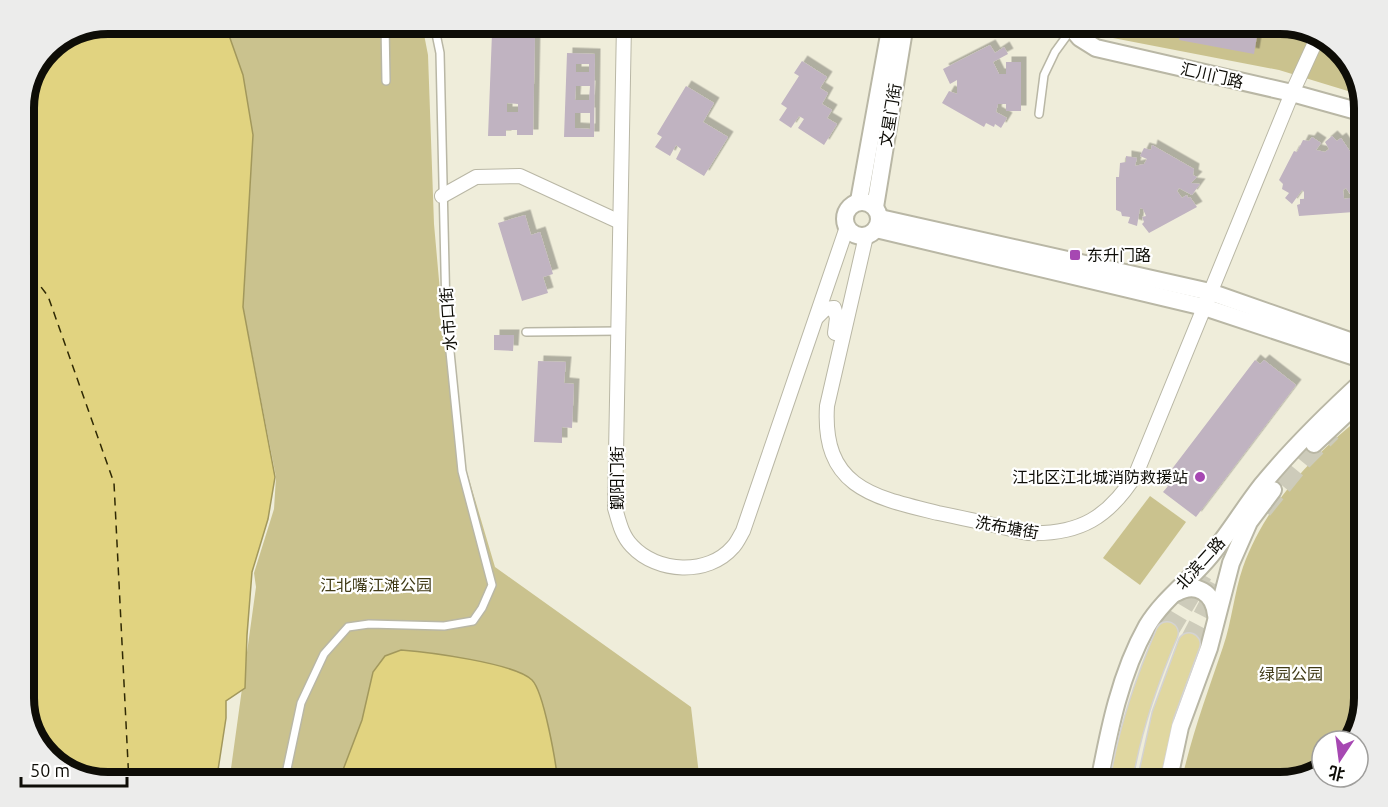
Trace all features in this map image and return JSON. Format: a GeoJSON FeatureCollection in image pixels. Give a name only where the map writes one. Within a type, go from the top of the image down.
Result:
{"type":"FeatureCollection","features":[{"type":"Feature","properties":{"kind":"main road"},"geometry":{"type":"LineString","coordinates":[[1123,772],[1125,754],[1138,709],[1167,633]]}},
{"type":"Feature","properties":{"kind":"main road"},"geometry":{"type":"LineString","coordinates":[[1150,772],[1163,715],[1189,644]]}},
{"type":"Feature","properties":{"kind":"street","name":"觐阳门街"},"geometry":{"type":"LineString","coordinates":[[624,34],[615,508],[620,527],[631,545],[648,560],[674,566],[699,567],[719,559],[734,546],[743,531],[847,227]]}},
{"type":"Feature","properties":{"kind":"street","name":"文星门街"},"geometry":{"type":"LineString","coordinates":[[871,218],[890,34]]}},
{"type":"Feature","properties":{"kind":"street","name":"文星门街"},"geometry":{"type":"LineString","coordinates":[[871,218],[903,34]]}},
{"type":"Feature","properties":{"kind":"street","name":"汇川门路"},"geometry":{"type":"LineString","coordinates":[[1079,34],[1096,48],[1292,93],[1353,110]]}},
{"type":"Feature","properties":{"kind":"street","name":"洗布塘街"},"geometry":{"type":"LineString","coordinates":[[871,218],[827,406],[826,426],[831,451],[845,475],[864,490],[888,501],[1028,533],[1050,534],[1091,522],[1109,510],[1124,494],[1137,474],[1292,93],[1315,43]]}},
{"type":"Feature","properties":{"kind":"street"},"geometry":{"type":"LineString","coordinates":[[442,196],[476,177],[520,176],[620,222]]}},
{"type":"Feature","properties":{"kind":"street"},"geometry":{"type":"LineString","coordinates":[[871,218],[855,234],[845,222],[846,211],[854,203],[871,218],[1207,299],[1353,343]]}},
{"type":"Feature","properties":{"kind":"street"},"geometry":{"type":"LineString","coordinates":[[1207,299],[1353,356]]}},
{"type":"Feature","properties":{"kind":"street"},"geometry":{"type":"LineString","coordinates":[[817,317],[829,308],[834,308],[837,312],[834,374]]}},
{"type":"Feature","properties":{"kind":"street","name":"北滨二路"},"geometry":{"type":"LineString","coordinates":[[1101,772],[1117,699],[1148,626],[1167,598],[1210,557],[1244,508],[1288,454],[1353,390]]}},
{"type":"Feature","properties":{"kind":"street","name":"北滨二路"},"geometry":{"type":"LineString","coordinates":[[1170,772],[1180,727],[1209,648],[1224,585],[1249,522],[1272,490],[1299,459],[1354,407]]}},
{"type":"Feature","properties":{"kind":"street"},"geometry":{"type":"LineString","coordinates":[[1167,598],[1187,588],[1199,589],[1210,597],[1216,609],[1217,619]]}},
{"type":"Feature","properties":{"kind":"lane"},"geometry":{"type":"LineString","coordinates":[[385,34],[386,81]]}},
{"type":"Feature","properties":{"kind":"lane","name":"水市口街"},"geometry":{"type":"LineString","coordinates":[[286,772],[301,703],[324,654],[348,627],[369,624],[444,626],[473,621],[482,608],[492,585],[462,471],[446,312],[440,53],[436,34]]}},
{"type":"Feature","properties":{"kind":"lane"},"geometry":{"type":"LineString","coordinates":[[1039,114],[1044,75],[1066,34]]}},
{"type":"Feature","properties":{"kind":"lane"},"geometry":{"type":"LineString","coordinates":[[526,332],[620,331]]}},
{"type":"Feature","properties":{"kind":"green space","name":"江北嘴江滩公园"},"geometry":{"type":"Polygon","coordinates":[[[203,34],[424,34],[428,55],[434,224],[442,314],[466,469],[495,567],[691,707],[699,772],[231,772],[256,587],[254,573],[274,509],[276,477],[243,307],[253,135],[223,92],[203,34]]]}},
{"type":"Feature","properties":{"kind":"green space"},"geometry":{"type":"Polygon","coordinates":[[[1105,34],[1280,34],[1299,37],[1317,44],[1332,56],[1346,76],[1352,92],[1279,70],[1113,38],[1105,34]]]}},
{"type":"Feature","properties":{"kind":"green space","name":"绿园公园"},"geometry":{"type":"Polygon","coordinates":[[[1354,423],[1354,699],[1348,727],[1347,729],[1310,729],[1310,766],[1299,770],[1289,772],[1183,772],[1226,637],[1243,567],[1252,545],[1278,502],[1309,464],[1354,423]]]}},
{"type":"Feature","properties":{"kind":"green space"},"geometry":{"type":"Polygon","coordinates":[[[1150,496],[1186,522],[1140,585],[1103,558],[1150,496]]]}},
{"type":"Feature","properties":{"kind":"shaded area"},"geometry":{"type":"Polygon","coordinates":[[[229,34],[243,75],[253,135],[243,307],[275,477],[268,519],[252,572],[245,688],[226,701],[226,718],[218,772],[99,772],[71,763],[56,751],[44,736],[36,713],[35,103],[42,76],[56,56],[80,40],[94,36],[229,34]]]}},
{"type":"Feature","properties":{"kind":"shaded area"},"geometry":{"type":"Polygon","coordinates":[[[401,650],[449,656],[508,668],[532,680],[545,713],[556,772],[342,772],[362,720],[373,672],[385,656],[401,650]]]}},
{"type":"Feature","properties":{"kind":"building"},"geometry":{"type":"Polygon","coordinates":[[[492,34],[535,34],[533,135],[517,135],[517,130],[506,130],[506,136],[488,136],[492,34]],[[507,103],[507,112],[518,112],[518,104],[507,103]]]}},
{"type":"Feature","properties":{"kind":"building"},"geometry":{"type":"Polygon","coordinates":[[[1180,34],[1257,34],[1254,54],[1179,40],[1180,34]]]}},
{"type":"Feature","properties":{"kind":"building"},"geometry":{"type":"Polygon","coordinates":[[[990,45],[995,53],[1004,47],[1008,54],[993,62],[999,74],[1006,74],[1006,62],[1021,62],[1021,111],[1006,111],[1006,104],[998,104],[996,112],[1007,118],[1001,128],[995,124],[994,127],[986,123],[984,127],[942,103],[949,91],[957,94],[957,80],[950,84],[943,69],[990,45]]]}},
{"type":"Feature","properties":{"kind":"building"},"geometry":{"type":"Polygon","coordinates":[[[567,53],[595,54],[594,137],[564,137],[567,53]],[[576,64],[576,72],[589,72],[589,64],[576,64]],[[576,86],[575,100],[589,100],[590,86],[576,86]],[[575,113],[575,128],[590,129],[590,113],[575,113]]]}},
{"type":"Feature","properties":{"kind":"building"},"geometry":{"type":"Polygon","coordinates":[[[802,61],[827,77],[820,88],[828,93],[822,104],[832,110],[827,118],[837,124],[824,145],[798,128],[804,119],[799,116],[791,128],[779,120],[787,108],[781,104],[799,76],[794,73],[802,61]]]}},
{"type":"Feature","properties":{"kind":"building"},"geometry":{"type":"Polygon","coordinates":[[[686,86],[714,103],[703,122],[728,137],[704,176],[676,159],[681,149],[676,145],[670,156],[655,147],[662,137],[657,134],[686,86]]]}},
{"type":"Feature","properties":{"kind":"building"},"geometry":{"type":"Polygon","coordinates":[[[1332,136],[1337,141],[1341,138],[1353,156],[1353,198],[1346,188],[1343,190],[1344,199],[1350,198],[1352,201],[1353,212],[1299,216],[1297,205],[1300,204],[1300,199],[1304,199],[1304,192],[1302,190],[1292,204],[1285,198],[1289,193],[1282,189],[1283,184],[1279,180],[1294,151],[1297,152],[1303,140],[1309,141],[1312,137],[1321,143],[1316,150],[1325,152],[1329,149],[1325,142],[1332,136]]]}},
{"type":"Feature","properties":{"kind":"building"},"geometry":{"type":"Polygon","coordinates":[[[1152,145],[1194,169],[1193,175],[1197,177],[1191,183],[1200,184],[1192,195],[1179,188],[1177,191],[1182,198],[1187,195],[1188,198],[1190,197],[1197,207],[1149,233],[1142,224],[1144,222],[1142,217],[1146,216],[1143,209],[1140,208],[1137,226],[1128,223],[1130,217],[1122,216],[1121,212],[1116,210],[1116,177],[1119,177],[1120,163],[1126,162],[1126,156],[1137,158],[1135,166],[1144,164],[1147,159],[1140,156],[1144,148],[1151,150],[1152,145]]]}},
{"type":"Feature","properties":{"kind":"building"},"geometry":{"type":"Polygon","coordinates":[[[525,215],[531,235],[540,232],[553,274],[543,277],[548,293],[522,301],[498,223],[525,215]]]}},
{"type":"Feature","properties":{"kind":"building"},"geometry":{"type":"Polygon","coordinates":[[[494,335],[514,335],[513,351],[494,350],[494,335]]]}},
{"type":"Feature","properties":{"kind":"building"},"geometry":{"type":"Polygon","coordinates":[[[1255,360],[1260,364],[1264,360],[1296,385],[1196,517],[1163,492],[1168,486],[1162,482],[1255,360]]]}},
{"type":"Feature","properties":{"kind":"building"},"geometry":{"type":"Polygon","coordinates":[[[538,361],[566,362],[564,383],[574,384],[572,428],[562,427],[562,443],[534,442],[538,361]]]}},
{"type":"Feature","properties":{"kind":"ferry route"},"geometry":{"type":"LineString","coordinates":[[35,279],[48,296],[114,483],[128,772]]}},
{"type":"Feature","properties":{"kind":"tunnel"},"geometry":{"type":"LineString","coordinates":[[1262,509],[1302,460],[1331,431]]}},
{"type":"Feature","properties":{"kind":"tunnel"},"geometry":{"type":"LineString","coordinates":[[1167,633],[1202,574]]}},
{"type":"Feature","properties":{"kind":"tunnel"},"geometry":{"type":"LineString","coordinates":[[1189,644],[1219,586]]}},
{"type":"Feature","properties":{"kind":"place","name":"东升门路"},"geometry":{"type":"Point","coordinates":[1075,255]}},
{"type":"Feature","properties":{"kind":"place","name":"江北区江北城消防救援站"},"geometry":{"type":"Point","coordinates":[1200,477]}}]}
